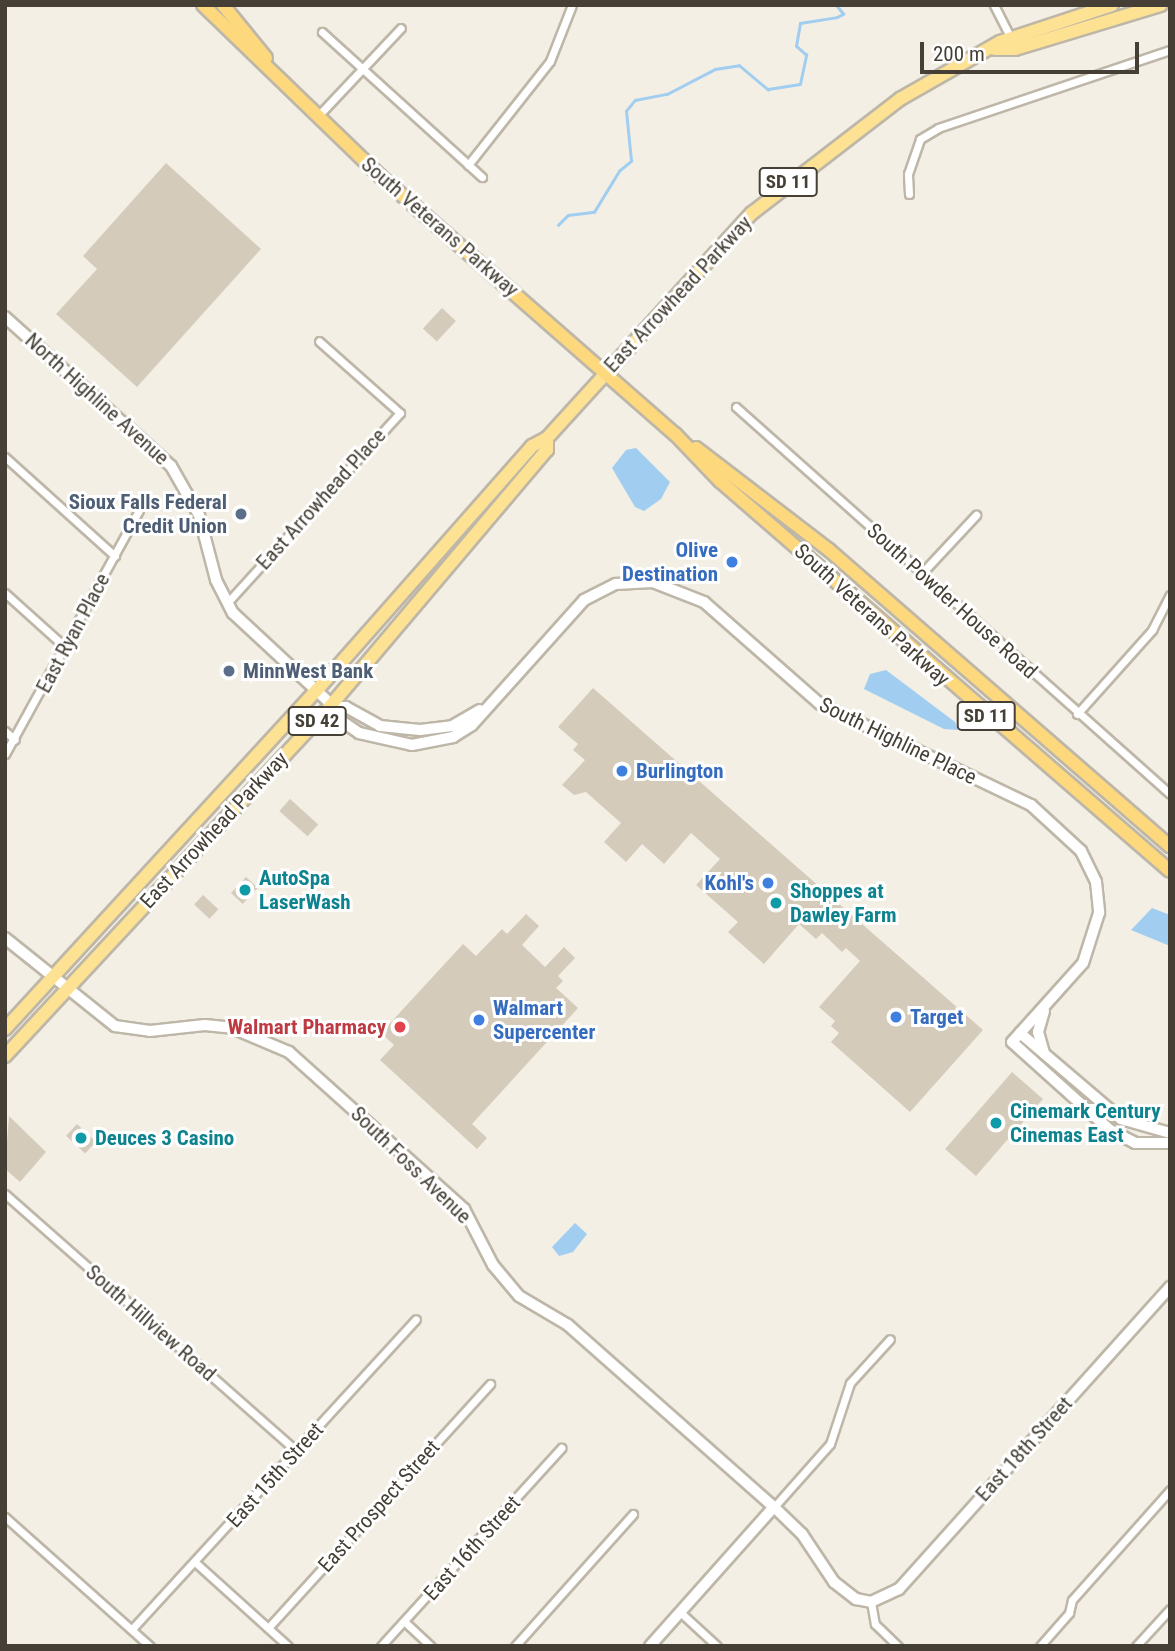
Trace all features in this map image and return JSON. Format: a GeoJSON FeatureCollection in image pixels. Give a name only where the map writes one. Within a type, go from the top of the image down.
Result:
{"type":"FeatureCollection","features":[{"type":"Feature","properties":{"kind":"highway"},"geometry":{"type":"LineString","coordinates":[[203,5],[301,102]]}},
{"type":"Feature","properties":{"kind":"highway"},"geometry":{"type":"LineString","coordinates":[[223,5],[301,102]]}},
{"type":"Feature","properties":{"kind":"highway","name":"South Veterans Parkway"},"geometry":{"type":"LineString","coordinates":[[301,102],[675,434],[720,481],[1170,872]]}},
{"type":"Feature","properties":{"kind":"highway","name":"South Veterans Parkway"},"geometry":{"type":"LineString","coordinates":[[675,434],[745,481],[829,550],[1170,846]]}},
{"type":"Feature","properties":{"kind":"main road","name":"East Arrowhead Parkway"},"geometry":{"type":"LineString","coordinates":[[1013,44],[1112,5]]}},
{"type":"Feature","properties":{"kind":"main road","name":"East Arrowhead Parkway"},"geometry":{"type":"LineString","coordinates":[[5,1029],[317,690],[533,446],[547,438],[703,263],[792,178],[900,99],[995,49],[1161,5]]}},
{"type":"Feature","properties":{"kind":"main road","name":"East Arrowhead Parkway"},"geometry":{"type":"LineString","coordinates":[[5,1056],[333,705],[547,450],[547,438]]}},
{"type":"Feature","properties":{"kind":"street"},"geometry":{"type":"LineString","coordinates":[[468,164],[550,61],[572,5]]}},
{"type":"Feature","properties":{"kind":"street"},"geometry":{"type":"LineString","coordinates":[[994,5],[1013,44]]}},
{"type":"Feature","properties":{"kind":"street"},"geometry":{"type":"LineString","coordinates":[[317,117],[401,27]]}},
{"type":"Feature","properties":{"kind":"street"},"geometry":{"type":"LineString","coordinates":[[322,32],[482,177]]}},
{"type":"Feature","properties":{"kind":"street"},"geometry":{"type":"LineString","coordinates":[[909,194],[908,174],[920,139],[939,128],[1170,50]]}},
{"type":"Feature","properties":{"kind":"street","name":"North Highline Avenue"},"geometry":{"type":"LineString","coordinates":[[5,317],[171,466],[199,515],[227,603],[248,631],[333,705],[337,718],[359,733],[412,745]]}},
{"type":"Feature","properties":{"kind":"street","name":"East Arrowhead Place"},"geometry":{"type":"LineString","coordinates":[[227,603],[400,413],[319,341]]}},
{"type":"Feature","properties":{"kind":"street","name":"South Powder House Road"},"geometry":{"type":"LineString","coordinates":[[736,407],[1077,714],[1170,794]]}},
{"type":"Feature","properties":{"kind":"street"},"geometry":{"type":"LineString","coordinates":[[5,457],[115,556]]}},
{"type":"Feature","properties":{"kind":"street","name":"East Ryan Place"},"geometry":{"type":"LineString","coordinates":[[5,754],[66,648],[139,510]]}},
{"type":"Feature","properties":{"kind":"street"},"geometry":{"type":"LineString","coordinates":[[921,574],[976,515]]}},
{"type":"Feature","properties":{"kind":"street","name":"South Highline Place"},"geometry":{"type":"LineString","coordinates":[[412,745],[465,730],[594,593],[637,581],[683,590],[820,704],[1023,799],[1075,843],[1096,882],[1098,925],[1088,955],[1012,1042],[1120,1137],[1142,1144],[1170,1143]]}},
{"type":"Feature","properties":{"kind":"street"},"geometry":{"type":"LineString","coordinates":[[5,593],[66,648]]}},
{"type":"Feature","properties":{"kind":"street"},"geometry":{"type":"LineString","coordinates":[[1077,714],[1152,630],[1170,595]]}},
{"type":"Feature","properties":{"kind":"street","name":"South Highline Place"},"geometry":{"type":"LineString","coordinates":[[333,705],[346,707],[380,726],[412,730],[452,726],[486,706]]}},
{"type":"Feature","properties":{"kind":"street"},"geometry":{"type":"LineString","coordinates":[[5,731],[15,740]]}},
{"type":"Feature","properties":{"kind":"street","name":"South Foss Avenue"},"geometry":{"type":"LineString","coordinates":[[5,938],[65,989],[122,1028],[232,1028],[289,1052],[464,1209],[493,1265],[519,1296],[568,1325],[774,1507],[802,1534],[834,1582],[850,1597],[872,1602]]}},
{"type":"Feature","properties":{"kind":"street"},"geometry":{"type":"LineString","coordinates":[[1050,1062],[1038,1031],[1051,999]]}},
{"type":"Feature","properties":{"kind":"street"},"geometry":{"type":"LineString","coordinates":[[1020,1033],[1050,1062],[1121,1119],[1170,1133]]}},
{"type":"Feature","properties":{"kind":"street","name":"South Hillview Road"},"geometry":{"type":"LineString","coordinates":[[5,1194],[297,1451]]}},
{"type":"Feature","properties":{"kind":"street","name":"East 18th Street"},"geometry":{"type":"LineString","coordinates":[[872,1602],[899,1589],[1170,1287]]}},
{"type":"Feature","properties":{"kind":"street","name":"East 15th Street"},"geometry":{"type":"LineString","coordinates":[[132,1629],[196,1563],[416,1319]]}},
{"type":"Feature","properties":{"kind":"street"},"geometry":{"type":"LineString","coordinates":[[650,1646],[830,1444],[850,1383],[890,1339]]}},
{"type":"Feature","properties":{"kind":"street","name":"East Prospect Street"},"geometry":{"type":"LineString","coordinates":[[268,1628],[489,1384]]}},
{"type":"Feature","properties":{"kind":"street","name":"East 16th Street"},"geometry":{"type":"LineString","coordinates":[[381,1646],[406,1623],[561,1448]]}},
{"type":"Feature","properties":{"kind":"street"},"geometry":{"type":"LineString","coordinates":[[1040,1646],[1069,1613],[1072,1600],[1170,1490]]}},
{"type":"Feature","properties":{"kind":"street"},"geometry":{"type":"LineString","coordinates":[[515,1646],[633,1514]]}},
{"type":"Feature","properties":{"kind":"street"},"geometry":{"type":"LineString","coordinates":[[5,1517],[150,1646]]}},
{"type":"Feature","properties":{"kind":"street"},"geometry":{"type":"LineString","coordinates":[[196,1563],[288,1646]]}},
{"type":"Feature","properties":{"kind":"street"},"geometry":{"type":"LineString","coordinates":[[872,1602],[876,1624],[898,1646]]}},
{"type":"Feature","properties":{"kind":"street"},"geometry":{"type":"LineString","coordinates":[[1136,1646],[1170,1609]]}},
{"type":"Feature","properties":{"kind":"street"},"geometry":{"type":"LineString","coordinates":[[680,1612],[717,1646]]}},
{"type":"Feature","properties":{"kind":"street"},"geometry":{"type":"LineString","coordinates":[[406,1623],[431,1646]]}},
{"type":"Feature","properties":{"kind":"water"},"geometry":{"type":"Polygon","coordinates":[[[636,448],[670,482],[661,499],[644,511],[635,507],[612,468],[626,450],[636,448]]]}},
{"type":"Feature","properties":{"kind":"water"},"geometry":{"type":"Polygon","coordinates":[[[886,670],[955,722],[958,730],[944,729],[864,689],[870,674],[886,670]]]}},
{"type":"Feature","properties":{"kind":"water"},"geometry":{"type":"Polygon","coordinates":[[[1152,908],[1170,915],[1170,946],[1131,930],[1152,908]]]}},
{"type":"Feature","properties":{"kind":"water"},"geometry":{"type":"Polygon","coordinates":[[[575,1223],[587,1234],[573,1252],[559,1256],[552,1247],[575,1223]]]}},
{"type":"Feature","properties":{"kind":"building"},"geometry":{"type":"Polygon","coordinates":[[[166,163],[261,249],[137,387],[56,314],[97,269],[83,256],[166,163]]]}},
{"type":"Feature","properties":{"kind":"building"},"geometry":{"type":"Polygon","coordinates":[[[442,308],[456,321],[437,341],[423,328],[442,308]]]}},
{"type":"Feature","properties":{"kind":"building","name":"Shoppes at Dawley Farm"},"geometry":{"type":"Polygon","coordinates":[[[593,688],[983,1030],[910,1112],[831,1042],[839,1033],[831,1026],[835,1021],[819,1007],[860,961],[846,948],[842,952],[822,933],[816,939],[799,924],[764,964],[728,932],[738,922],[696,885],[720,859],[691,833],[664,864],[642,844],[626,862],[604,842],[621,823],[586,792],[574,795],[562,785],[585,760],[573,750],[578,744],[558,727],[593,688]]]}},
{"type":"Feature","properties":{"kind":"building"},"geometry":{"type":"Polygon","coordinates":[[[290,799],[318,824],[308,836],[279,811],[290,799]]]}},
{"type":"Feature","properties":{"kind":"building","name":"AutoSpa LaserWash"},"geometry":{"type":"Polygon","coordinates":[[[246,877],[258,888],[243,904],[231,893],[246,877]]]}},
{"type":"Feature","properties":{"kind":"building"},"geometry":{"type":"Polygon","coordinates":[[[203,895],[218,909],[209,919],[194,905],[203,895]]]}},
{"type":"Feature","properties":{"kind":"building","name":"Walmart Supercenter"},"geometry":{"type":"Polygon","coordinates":[[[526,914],[539,926],[522,945],[545,967],[564,947],[575,958],[558,976],[563,981],[556,988],[578,1008],[472,1124],[487,1138],[477,1149],[380,1060],[394,1045],[381,1033],[463,944],[476,956],[502,929],[507,934],[526,914]]]}},
{"type":"Feature","properties":{"kind":"building","name":"Cinemark Century Cinemas East"},"geometry":{"type":"Polygon","coordinates":[[[1012,1072],[1043,1099],[976,1176],[945,1149],[1012,1072]]]}},
{"type":"Feature","properties":{"kind":"building"},"geometry":{"type":"Polygon","coordinates":[[[9,1116],[46,1152],[20,1182],[5,1169],[9,1116]]]}},
{"type":"Feature","properties":{"kind":"building","name":"Deuces 3 Casino"},"geometry":{"type":"Polygon","coordinates":[[[77,1124],[96,1142],[85,1153],[66,1136],[77,1124]]]}},
{"type":"Feature","properties":{"kind":"waterway"},"geometry":{"type":"LineString","coordinates":[[558,225],[568,215],[594,212],[619,171],[631,161],[626,111],[635,100],[667,94],[715,69],[739,65],[768,89],[800,84],[806,55],[796,46],[800,23],[843,14],[836,5]]}},
{"type":"Feature","properties":{"kind":"place","name":"Sioux Falls Federal Credit Union"},"geometry":{"type":"Point","coordinates":[241,514]}},
{"type":"Feature","properties":{"kind":"place","name":"Olive Destination"},"geometry":{"type":"Point","coordinates":[732,562]}},
{"type":"Feature","properties":{"kind":"place","name":"MinnWest Bank"},"geometry":{"type":"Point","coordinates":[229,671]}},
{"type":"Feature","properties":{"kind":"place","name":"Burlington"},"geometry":{"type":"Point","coordinates":[622,771]}},
{"type":"Feature","properties":{"kind":"place","name":"Kohl's"},"geometry":{"type":"Point","coordinates":[768,883]}},
{"type":"Feature","properties":{"kind":"place","name":"AutoSpa LaserWash"},"geometry":{"type":"Point","coordinates":[245,890]}},
{"type":"Feature","properties":{"kind":"place","name":"Shoppes at Dawley Farm"},"geometry":{"type":"Point","coordinates":[776,903]}},
{"type":"Feature","properties":{"kind":"place","name":"Target"},"geometry":{"type":"Point","coordinates":[896,1017]}},
{"type":"Feature","properties":{"kind":"place","name":"Walmart Supercenter"},"geometry":{"type":"Point","coordinates":[479,1020]}},
{"type":"Feature","properties":{"kind":"place","name":"Walmart Pharmacy"},"geometry":{"type":"Point","coordinates":[400,1027]}},
{"type":"Feature","properties":{"kind":"place","name":"Cinemark Century Cinemas East"},"geometry":{"type":"Point","coordinates":[996,1123]}},
{"type":"Feature","properties":{"kind":"place","name":"Deuces 3 Casino"},"geometry":{"type":"Point","coordinates":[81,1138]}}]}
